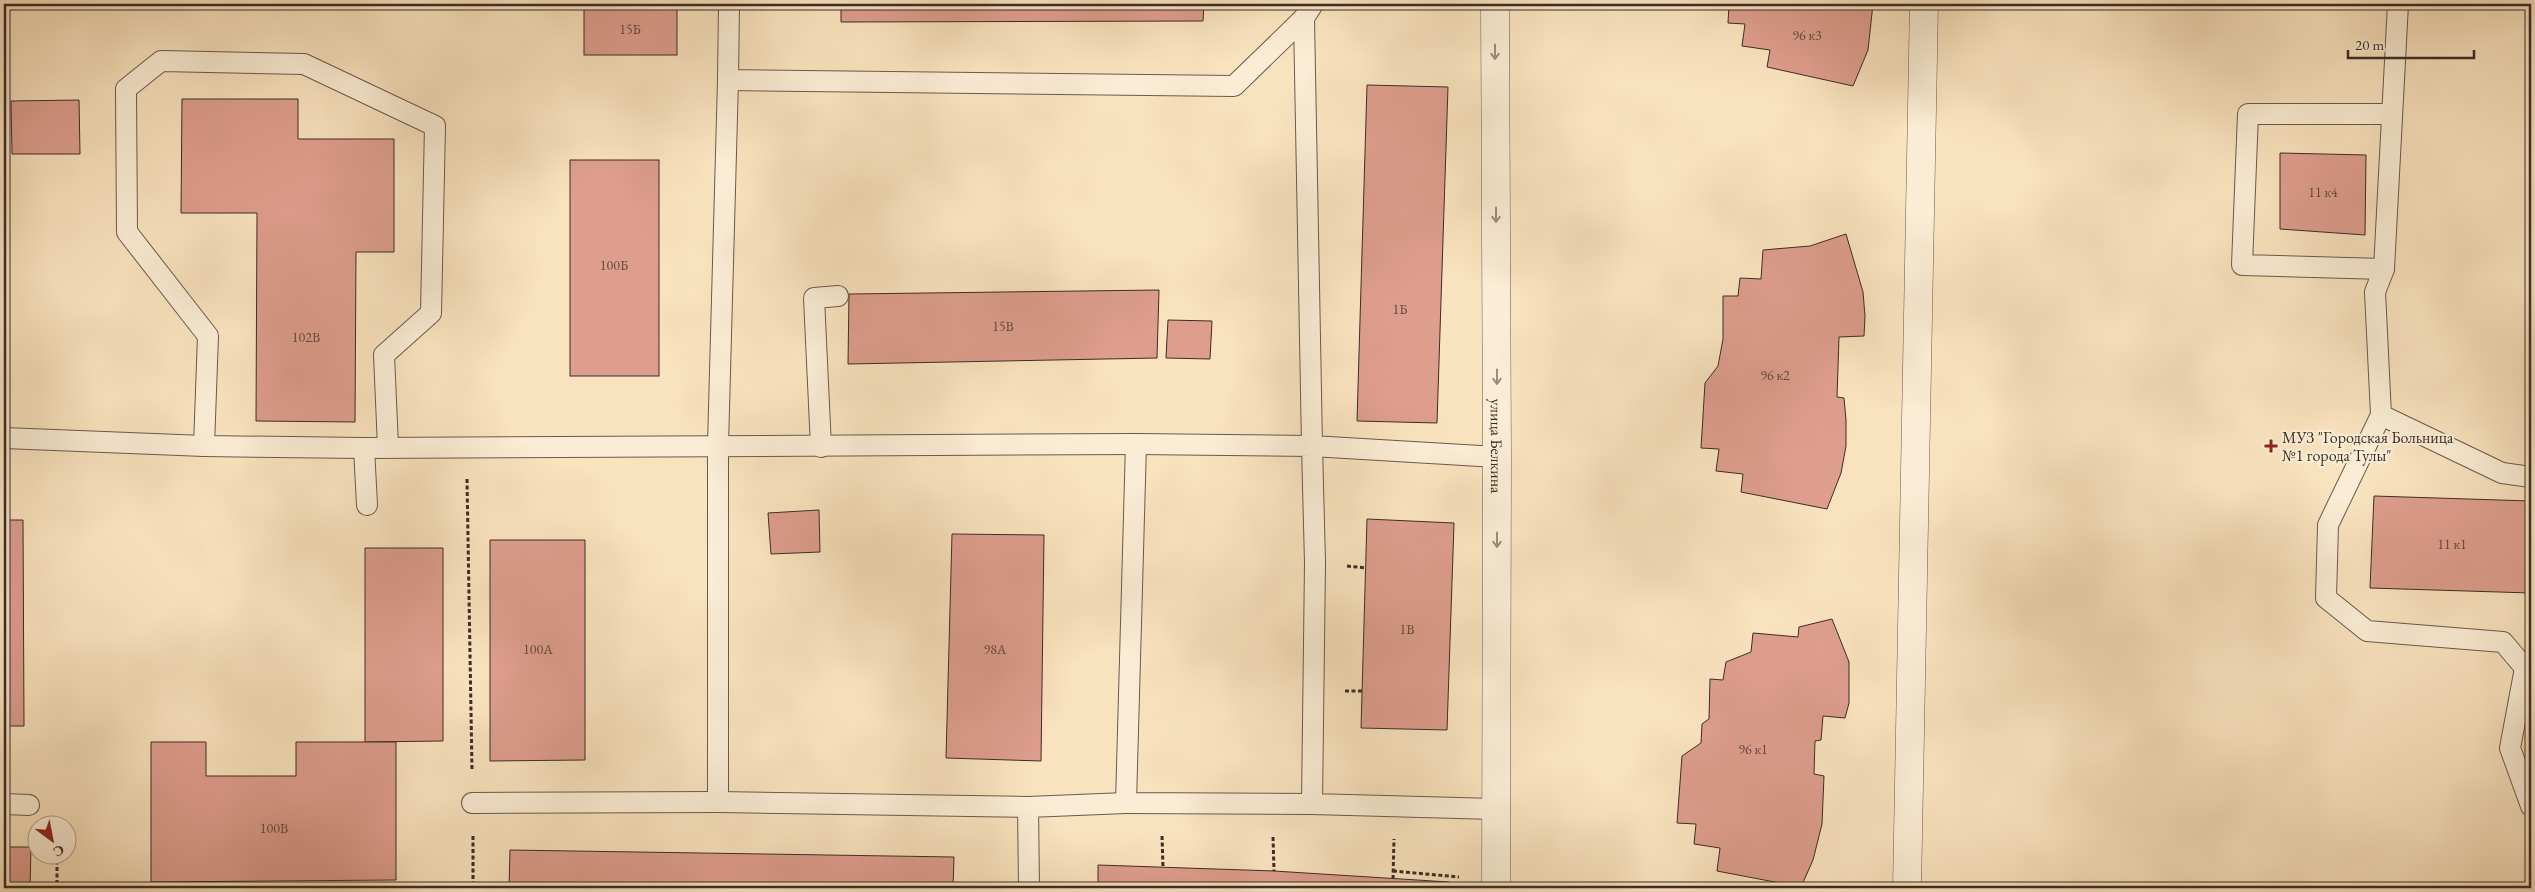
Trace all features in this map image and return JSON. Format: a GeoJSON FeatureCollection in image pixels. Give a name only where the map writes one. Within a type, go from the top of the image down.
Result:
{"type":"FeatureCollection","features":[{"type":"Feature","properties":{"kind":"street","name":"улица Белкина"},"geometry":{"type":"LineString","coordinates":[[1495,4],[1496,888]]}},
{"type":"Feature","properties":{"kind":"street"},"geometry":{"type":"LineString","coordinates":[[1907,888],[1924,4]]}},
{"type":"Feature","properties":{"kind":"lane"},"geometry":{"type":"LineString","coordinates":[[718,802],[718,445],[729,4]]}},
{"type":"Feature","properties":{"kind":"lane"},"geometry":{"type":"LineString","coordinates":[[2398,4],[2384,269],[2375,292],[2381,414],[2328,525],[2326,598],[2367,631],[2503,642],[2528,667],[2510,748],[2531,806]]}},
{"type":"Feature","properties":{"kind":"lane"},"geometry":{"type":"LineString","coordinates":[[728,80],[1234,86],[1309,11]]}},
{"type":"Feature","properties":{"kind":"lane"},"geometry":{"type":"LineString","coordinates":[[1309,11],[1312,446],[1315,563],[1312,804]]}},
{"type":"Feature","properties":{"kind":"lane"},"geometry":{"type":"LineString","coordinates":[[204,446],[208,336],[127,232],[126,90],[161,61],[304,64],[435,126],[431,313],[384,355],[388,447]]}},
{"type":"Feature","properties":{"kind":"lane"},"geometry":{"type":"LineString","coordinates":[[2384,269],[2242,265],[2248,114],[2392,114]]}},
{"type":"Feature","properties":{"kind":"lane"},"geometry":{"type":"LineString","coordinates":[[821,446],[814,298],[838,296]]}},
{"type":"Feature","properties":{"kind":"lane"},"geometry":{"type":"LineString","coordinates":[[2381,414],[2502,473],[2531,478]]}},
{"type":"Feature","properties":{"kind":"lane"},"geometry":{"type":"LineString","coordinates":[[4,438],[204,446],[364,448],[1136,444],[1312,446],[1497,457]]}},
{"type":"Feature","properties":{"kind":"lane"},"geometry":{"type":"LineString","coordinates":[[1126,804],[1136,444]]}},
{"type":"Feature","properties":{"kind":"lane"},"geometry":{"type":"LineString","coordinates":[[364,448],[366,505]]}},
{"type":"Feature","properties":{"kind":"lane"},"geometry":{"type":"LineString","coordinates":[[472,803],[718,802],[1028,806],[1312,804],[1495,810]]}},
{"type":"Feature","properties":{"kind":"lane"},"geometry":{"type":"LineString","coordinates":[[4,804],[29,805]]}},
{"type":"Feature","properties":{"kind":"lane"},"geometry":{"type":"LineString","coordinates":[[1028,806],[1029,888]]}},
{"type":"Feature","properties":{"kind":"path"},"geometry":{"type":"LineString","coordinates":[[467,447],[473,888]]}},
{"type":"Feature","properties":{"kind":"path"},"geometry":{"type":"LineString","coordinates":[[1393,879],[1395,807]]}},
{"type":"Feature","properties":{"kind":"path"},"geometry":{"type":"LineString","coordinates":[[57,864],[57,888]]}},
{"type":"Feature","properties":{"kind":"path"},"geometry":{"type":"LineString","coordinates":[[1393,870],[1459,877]]}},
{"type":"Feature","properties":{"kind":"building"},"geometry":{"type":"Polygon","coordinates":[[[584,4],[677,4],[677,55],[584,55],[584,4]]]}},
{"type":"Feature","properties":{"kind":"building"},"geometry":{"type":"Polygon","coordinates":[[[841,4],[1204,4],[1203,21],[841,22],[841,4]]]}},
{"type":"Feature","properties":{"kind":"building"},"geometry":{"type":"Polygon","coordinates":[[[1729,4],[1873,4],[1868,50],[1853,86],[1767,67],[1770,50],[1742,46],[1745,24],[1728,23],[1729,4]]]}},
{"type":"Feature","properties":{"kind":"building"},"geometry":{"type":"Polygon","coordinates":[[[1367,85],[1448,87],[1437,423],[1357,421],[1367,85]]]}},
{"type":"Feature","properties":{"kind":"building"},"geometry":{"type":"Polygon","coordinates":[[[182,99],[298,99],[298,139],[394,139],[394,252],[356,252],[355,422],[256,421],[257,213],[181,213],[182,99]]]}},
{"type":"Feature","properties":{"kind":"building"},"geometry":{"type":"Polygon","coordinates":[[[79,100],[80,154],[12,154],[11,101],[79,100]]]}},
{"type":"Feature","properties":{"kind":"building"},"geometry":{"type":"Polygon","coordinates":[[[2280,153],[2366,155],[2365,235],[2280,229],[2280,153]]]}},
{"type":"Feature","properties":{"kind":"building"},"geometry":{"type":"Polygon","coordinates":[[[570,160],[659,160],[659,376],[570,376],[570,160]]]}},
{"type":"Feature","properties":{"kind":"building"},"geometry":{"type":"Polygon","coordinates":[[[1846,234],[1863,292],[1864,336],[1839,337],[1837,397],[1844,398],[1846,446],[1841,473],[1827,509],[1741,492],[1743,474],[1716,471],[1719,449],[1701,448],[1705,383],[1718,366],[1723,339],[1723,296],[1738,296],[1740,278],[1761,279],[1763,250],[1810,246],[1846,234]]]}},
{"type":"Feature","properties":{"kind":"building"},"geometry":{"type":"Polygon","coordinates":[[[1159,290],[1157,358],[848,364],[849,294],[1159,290]]]}},
{"type":"Feature","properties":{"kind":"building"},"geometry":{"type":"Polygon","coordinates":[[[1168,320],[1212,321],[1210,359],[1166,358],[1168,320]]]}},
{"type":"Feature","properties":{"kind":"building"},"geometry":{"type":"Polygon","coordinates":[[[2374,496],[2531,501],[2531,593],[2370,588],[2374,496]]]}},
{"type":"Feature","properties":{"kind":"building"},"geometry":{"type":"Polygon","coordinates":[[[819,510],[820,552],[771,554],[768,513],[819,510]]]}},
{"type":"Feature","properties":{"kind":"building"},"geometry":{"type":"Polygon","coordinates":[[[1367,519],[1454,523],[1447,730],[1361,728],[1367,519]]]}},
{"type":"Feature","properties":{"kind":"building"},"geometry":{"type":"Polygon","coordinates":[[[4,520],[23,520],[24,726],[4,726],[4,520]]]}},
{"type":"Feature","properties":{"kind":"building"},"geometry":{"type":"Polygon","coordinates":[[[952,534],[1044,535],[1041,761],[946,758],[952,534]]]}},
{"type":"Feature","properties":{"kind":"building"},"geometry":{"type":"Polygon","coordinates":[[[490,540],[585,540],[585,760],[490,761],[490,540]]]}},
{"type":"Feature","properties":{"kind":"building"},"geometry":{"type":"Polygon","coordinates":[[[365,548],[443,548],[443,741],[365,742],[365,548]]]}},
{"type":"Feature","properties":{"kind":"building"},"geometry":{"type":"Polygon","coordinates":[[[1832,619],[1849,662],[1849,703],[1845,718],[1823,716],[1821,740],[1815,741],[1814,774],[1824,776],[1822,824],[1813,860],[1801,887],[1717,871],[1720,848],[1694,844],[1696,824],[1677,823],[1682,756],[1701,743],[1702,724],[1709,719],[1710,679],[1723,680],[1726,662],[1751,652],[1753,633],[1798,637],[1799,627],[1832,619]]]}},
{"type":"Feature","properties":{"kind":"building"},"geometry":{"type":"Polygon","coordinates":[[[151,742],[206,742],[206,776],[296,776],[296,742],[396,742],[396,880],[151,882],[151,742]]]}},
{"type":"Feature","properties":{"kind":"building"},"geometry":{"type":"Polygon","coordinates":[[[4,847],[28,847],[28,864],[31,864],[30,888],[4,888],[4,847]]]}},
{"type":"Feature","properties":{"kind":"building"},"geometry":{"type":"Polygon","coordinates":[[[510,850],[954,857],[953,888],[509,888],[510,850]]]}},
{"type":"Feature","properties":{"kind":"building"},"geometry":{"type":"Polygon","coordinates":[[[1098,865],[1274,871],[1449,882],[1449,888],[1098,888],[1098,865]]]}},
{"type":"Feature","properties":{"kind":"place","name":"МУЗ \"Городская Больница №1 города Тулы\""},"geometry":{"type":"Point","coordinates":[2271,446]}}]}
